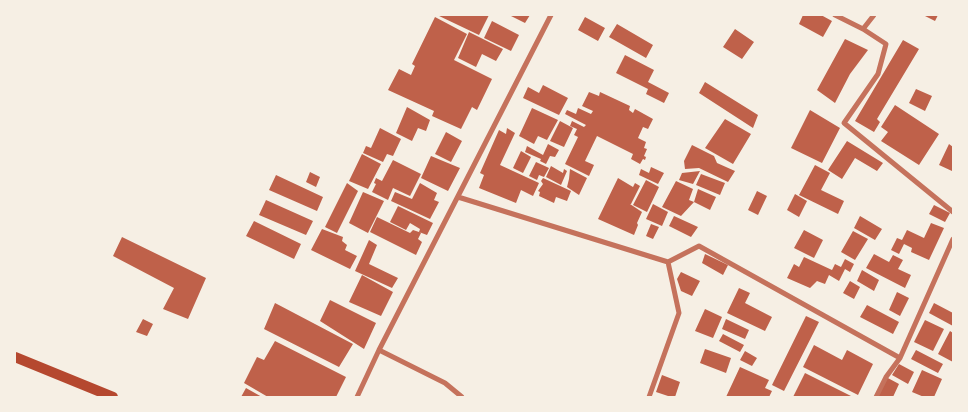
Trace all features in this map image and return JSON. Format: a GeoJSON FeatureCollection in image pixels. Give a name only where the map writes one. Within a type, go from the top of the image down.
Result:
{"type":"FeatureCollection","features":[{"type":"Feature","properties":{"kind":"main road"},"geometry":{"type":"LineString","coordinates":[[15,357],[113,397]]}},
{"type":"Feature","properties":{"kind":"street"},"geometry":{"type":"LineString","coordinates":[[356,397],[552,15]]}},
{"type":"Feature","properties":{"kind":"street"},"geometry":{"type":"LineString","coordinates":[[836,15],[886,44],[878,74],[844,123],[953,212]]}},
{"type":"Feature","properties":{"kind":"street"},"geometry":{"type":"LineString","coordinates":[[863,29],[874,15]]}},
{"type":"Feature","properties":{"kind":"street"},"geometry":{"type":"LineString","coordinates":[[458,197],[668,262],[699,246],[900,358]]}},
{"type":"Feature","properties":{"kind":"street"},"geometry":{"type":"LineString","coordinates":[[876,397],[886,377],[900,358],[953,239]]}},
{"type":"Feature","properties":{"kind":"street"},"geometry":{"type":"LineString","coordinates":[[649,397],[679,313],[668,262]]}},
{"type":"Feature","properties":{"kind":"street"},"geometry":{"type":"LineString","coordinates":[[379,350],[445,383],[462,397]]}},
{"type":"Feature","properties":{"kind":"building"},"geometry":{"type":"Polygon","coordinates":[[[437,15],[489,15],[479,35],[437,15]]]}},
{"type":"Feature","properties":{"kind":"building"},"geometry":{"type":"Polygon","coordinates":[[[509,15],[530,15],[525,23],[509,15]]]}},
{"type":"Feature","properties":{"kind":"building"},"geometry":{"type":"Polygon","coordinates":[[[803,15],[821,15],[832,21],[823,37],[799,24],[803,15]]]}},
{"type":"Feature","properties":{"kind":"building"},"geometry":{"type":"Polygon","coordinates":[[[923,15],[938,15],[935,21],[923,15]]]}},
{"type":"Feature","properties":{"kind":"building"},"geometry":{"type":"Polygon","coordinates":[[[435,17],[467,34],[454,60],[492,79],[477,110],[472,107],[461,129],[432,116],[434,111],[388,90],[399,69],[411,75],[415,66],[412,64],[435,17]]]}},
{"type":"Feature","properties":{"kind":"building"},"geometry":{"type":"Polygon","coordinates":[[[585,17],[605,28],[598,41],[578,30],[585,17]]]}},
{"type":"Feature","properties":{"kind":"building"},"geometry":{"type":"Polygon","coordinates":[[[492,21],[519,35],[511,51],[484,38],[492,21]]]}},
{"type":"Feature","properties":{"kind":"building"},"geometry":{"type":"Polygon","coordinates":[[[617,24],[653,45],[646,58],[609,37],[617,24]]]}},
{"type":"Feature","properties":{"kind":"building"},"geometry":{"type":"Polygon","coordinates":[[[735,29],[754,42],[742,59],[723,47],[735,29]]]}},
{"type":"Feature","properties":{"kind":"building"},"geometry":{"type":"Polygon","coordinates":[[[469,32],[503,49],[496,61],[482,54],[476,67],[458,58],[469,32]]]}},
{"type":"Feature","properties":{"kind":"building"},"geometry":{"type":"Polygon","coordinates":[[[845,39],[868,50],[850,74],[835,103],[817,90],[845,39]]]}},
{"type":"Feature","properties":{"kind":"building"},"geometry":{"type":"Polygon","coordinates":[[[903,40],[919,49],[877,119],[880,122],[874,132],[855,121],[903,40]]]}},
{"type":"Feature","properties":{"kind":"building"},"geometry":{"type":"Polygon","coordinates":[[[625,55],[654,70],[648,82],[669,93],[664,103],[646,94],[648,89],[616,73],[625,55]]]}},
{"type":"Feature","properties":{"kind":"building"},"geometry":{"type":"Polygon","coordinates":[[[705,82],[758,115],[753,128],[699,93],[705,82]]]}},
{"type":"Feature","properties":{"kind":"building"},"geometry":{"type":"Polygon","coordinates":[[[543,85],[568,98],[559,115],[523,98],[528,87],[539,93],[543,85]]]}},
{"type":"Feature","properties":{"kind":"building"},"geometry":{"type":"Polygon","coordinates":[[[916,89],[932,96],[925,111],[909,103],[916,89]]]}},
{"type":"Feature","properties":{"kind":"building"},"geometry":{"type":"Polygon","coordinates":[[[589,92],[599,96],[600,92],[630,106],[629,110],[633,113],[635,109],[653,119],[648,129],[643,127],[638,138],[646,142],[644,148],[647,149],[644,156],[646,157],[645,160],[643,159],[640,164],[631,159],[633,154],[597,136],[585,161],[594,165],[589,176],[565,164],[578,137],[574,135],[577,129],[570,126],[572,121],[584,127],[586,125],[565,114],[567,110],[576,114],[578,108],[591,114],[593,111],[582,106],[589,92]]]}},
{"type":"Feature","properties":{"kind":"building"},"geometry":{"type":"Polygon","coordinates":[[[895,105],[939,134],[919,165],[881,141],[888,132],[881,127],[895,105]]]}},
{"type":"Feature","properties":{"kind":"building"},"geometry":{"type":"Polygon","coordinates":[[[407,107],[430,120],[426,131],[418,128],[412,141],[396,133],[407,107]]]}},
{"type":"Feature","properties":{"kind":"building"},"geometry":{"type":"Polygon","coordinates":[[[532,108],[558,120],[547,140],[538,136],[534,144],[519,136],[532,108]]]}},
{"type":"Feature","properties":{"kind":"building"},"geometry":{"type":"Polygon","coordinates":[[[810,110],[840,128],[822,163],[791,148],[810,110]]]}},
{"type":"Feature","properties":{"kind":"building"},"geometry":{"type":"Polygon","coordinates":[[[725,119],[751,134],[733,164],[705,148],[725,119]]]}},
{"type":"Feature","properties":{"kind":"building"},"geometry":{"type":"Polygon","coordinates":[[[560,121],[573,128],[564,147],[550,141],[560,121]]]}},
{"type":"Feature","properties":{"kind":"building"},"geometry":{"type":"Polygon","coordinates":[[[380,128],[401,139],[393,156],[387,154],[383,162],[363,153],[366,146],[371,148],[380,128]]]}},
{"type":"Feature","properties":{"kind":"building"},"geometry":{"type":"Polygon","coordinates":[[[507,128],[515,133],[500,165],[539,183],[533,196],[521,190],[516,203],[479,188],[484,175],[480,173],[499,130],[506,134],[507,128]]]}},
{"type":"Feature","properties":{"kind":"building"},"geometry":{"type":"Polygon","coordinates":[[[446,132],[462,141],[451,162],[435,154],[446,132]]]}},
{"type":"Feature","properties":{"kind":"building"},"geometry":{"type":"Polygon","coordinates":[[[847,141],[883,163],[877,171],[855,158],[842,179],[828,170],[847,141]]]}},
{"type":"Feature","properties":{"kind":"building"},"geometry":{"type":"Polygon","coordinates":[[[548,144],[559,150],[555,157],[550,156],[546,164],[540,161],[541,159],[525,152],[527,146],[543,155],[548,144]]]}},
{"type":"Feature","properties":{"kind":"building"},"geometry":{"type":"Polygon","coordinates":[[[949,144],[953,147],[952,171],[939,165],[949,144]]]}},
{"type":"Feature","properties":{"kind":"building"},"geometry":{"type":"Polygon","coordinates":[[[692,145],[714,156],[717,163],[735,171],[728,182],[699,168],[685,169],[684,161],[692,145]]]}},
{"type":"Feature","properties":{"kind":"building"},"geometry":{"type":"Polygon","coordinates":[[[521,151],[531,157],[523,173],[513,168],[521,151]]]}},
{"type":"Feature","properties":{"kind":"building"},"geometry":{"type":"Polygon","coordinates":[[[362,154],[381,164],[368,189],[349,181],[362,154]]]}},
{"type":"Feature","properties":{"kind":"building"},"geometry":{"type":"Polygon","coordinates":[[[431,156],[460,168],[448,191],[421,178],[431,156]]]}},
{"type":"Feature","properties":{"kind":"building"},"geometry":{"type":"Polygon","coordinates":[[[393,160],[421,174],[410,196],[393,188],[388,200],[372,192],[376,184],[374,183],[376,178],[382,181],[393,160]]]}},
{"type":"Feature","properties":{"kind":"building"},"geometry":{"type":"Polygon","coordinates":[[[536,162],[549,168],[544,177],[539,175],[537,180],[529,176],[536,162]]]}},
{"type":"Feature","properties":{"kind":"building"},"geometry":{"type":"Polygon","coordinates":[[[815,165],[830,173],[821,190],[844,201],[838,214],[799,195],[815,165]]]}},
{"type":"Feature","properties":{"kind":"building"},"geometry":{"type":"Polygon","coordinates":[[[551,166],[563,173],[564,169],[567,171],[561,185],[546,177],[551,166]]]}},
{"type":"Feature","properties":{"kind":"building"},"geometry":{"type":"Polygon","coordinates":[[[651,167],[664,173],[658,184],[639,175],[641,169],[649,173],[651,167]]]}},
{"type":"Feature","properties":{"kind":"building"},"geometry":{"type":"Polygon","coordinates":[[[570,169],[587,178],[579,195],[567,187],[570,169]]]}},
{"type":"Feature","properties":{"kind":"building"},"geometry":{"type":"Polygon","coordinates":[[[700,171],[693,184],[679,180],[682,173],[700,171]]]}},
{"type":"Feature","properties":{"kind":"building"},"geometry":{"type":"Polygon","coordinates":[[[310,172],[320,177],[316,187],[306,182],[310,172]]]}},
{"type":"Feature","properties":{"kind":"building"},"geometry":{"type":"Polygon","coordinates":[[[701,174],[725,183],[720,195],[696,185],[701,174]]]}},
{"type":"Feature","properties":{"kind":"building"},"geometry":{"type":"Polygon","coordinates":[[[276,175],[323,197],[317,211],[269,190],[276,175]]]}},
{"type":"Feature","properties":{"kind":"building"},"geometry":{"type":"Polygon","coordinates":[[[543,178],[571,191],[567,201],[556,197],[554,203],[539,196],[540,192],[538,191],[543,184],[541,181],[543,178]]]}},
{"type":"Feature","properties":{"kind":"building"},"geometry":{"type":"Polygon","coordinates":[[[618,178],[633,187],[635,183],[640,186],[630,204],[642,212],[634,235],[598,219],[618,178]]]}},
{"type":"Feature","properties":{"kind":"building"},"geometry":{"type":"Polygon","coordinates":[[[646,180],[659,187],[647,212],[633,205],[646,180]]]}},
{"type":"Feature","properties":{"kind":"building"},"geometry":{"type":"Polygon","coordinates":[[[676,181],[693,189],[689,200],[694,202],[681,216],[662,207],[676,181]]]}},
{"type":"Feature","properties":{"kind":"building"},"geometry":{"type":"Polygon","coordinates":[[[347,183],[358,191],[337,233],[325,227],[347,183]]]}},
{"type":"Feature","properties":{"kind":"building"},"geometry":{"type":"Polygon","coordinates":[[[420,183],[437,193],[434,200],[439,202],[430,219],[391,201],[395,192],[412,199],[420,183]]]}},
{"type":"Feature","properties":{"kind":"building"},"geometry":{"type":"Polygon","coordinates":[[[698,189],[716,197],[710,210],[694,202],[698,189]]]}},
{"type":"Feature","properties":{"kind":"building"},"geometry":{"type":"Polygon","coordinates":[[[757,191],[767,196],[758,215],[748,210],[757,191]]]}},
{"type":"Feature","properties":{"kind":"building"},"geometry":{"type":"Polygon","coordinates":[[[363,192],[384,201],[368,233],[349,223],[363,192]]]}},
{"type":"Feature","properties":{"kind":"building"},"geometry":{"type":"Polygon","coordinates":[[[795,194],[807,201],[799,217],[787,210],[795,194]]]}},
{"type":"Feature","properties":{"kind":"building"},"geometry":{"type":"Polygon","coordinates":[[[266,200],[313,221],[306,235],[259,215],[266,200]]]}},
{"type":"Feature","properties":{"kind":"building"},"geometry":{"type":"Polygon","coordinates":[[[653,204],[668,212],[662,226],[646,219],[653,204]]]}},
{"type":"Feature","properties":{"kind":"building"},"geometry":{"type":"Polygon","coordinates":[[[934,205],[950,213],[945,222],[929,214],[934,205]]]}},
{"type":"Feature","properties":{"kind":"building"},"geometry":{"type":"Polygon","coordinates":[[[398,206],[433,223],[427,235],[419,232],[420,229],[410,223],[406,230],[390,222],[398,206]]]}},
{"type":"Feature","properties":{"kind":"building"},"geometry":{"type":"Polygon","coordinates":[[[674,216],[698,227],[691,237],[669,226],[674,216]]]}},
{"type":"Feature","properties":{"kind":"building"},"geometry":{"type":"Polygon","coordinates":[[[860,216],[882,229],[875,240],[854,228],[860,216]]]}},
{"type":"Feature","properties":{"kind":"building"},"geometry":{"type":"Polygon","coordinates":[[[377,217],[410,233],[413,230],[421,233],[418,239],[422,242],[416,255],[370,232],[377,217]]]}},
{"type":"Feature","properties":{"kind":"building"},"geometry":{"type":"Polygon","coordinates":[[[254,221],[301,244],[294,259],[246,236],[254,221]]]}},
{"type":"Feature","properties":{"kind":"building"},"geometry":{"type":"Polygon","coordinates":[[[931,223],[944,228],[929,260],[911,252],[912,248],[904,244],[899,254],[891,250],[897,238],[902,240],[907,230],[924,238],[931,223]]]}},
{"type":"Feature","properties":{"kind":"building"},"geometry":{"type":"Polygon","coordinates":[[[651,224],[659,227],[653,239],[646,236],[651,224]]]}},
{"type":"Feature","properties":{"kind":"building"},"geometry":{"type":"Polygon","coordinates":[[[322,229],[343,237],[342,241],[347,245],[345,250],[357,256],[350,269],[311,250],[322,229]]]}},
{"type":"Feature","properties":{"kind":"building"},"geometry":{"type":"Polygon","coordinates":[[[804,230],[823,240],[814,258],[794,248],[804,230]]]}},
{"type":"Feature","properties":{"kind":"building"},"geometry":{"type":"Polygon","coordinates":[[[853,231],[868,239],[855,260],[841,252],[853,231]]]}},
{"type":"Feature","properties":{"kind":"building"},"geometry":{"type":"Polygon","coordinates":[[[122,237],[206,278],[188,319],[163,309],[174,288],[113,256],[122,237]]]}},
{"type":"Feature","properties":{"kind":"building"},"geometry":{"type":"Polygon","coordinates":[[[369,240],[377,245],[369,264],[398,278],[392,288],[355,271],[369,240]]]}},
{"type":"Feature","properties":{"kind":"building"},"geometry":{"type":"Polygon","coordinates":[[[705,254],[728,265],[723,275],[702,263],[705,254]]]}},
{"type":"Feature","properties":{"kind":"building"},"geometry":{"type":"Polygon","coordinates":[[[874,254],[889,262],[893,255],[903,260],[898,269],[911,275],[905,288],[866,268],[874,254]]]}},
{"type":"Feature","properties":{"kind":"building"},"geometry":{"type":"Polygon","coordinates":[[[804,257],[832,270],[835,264],[841,267],[845,259],[854,264],[850,272],[845,269],[839,281],[829,275],[825,284],[817,281],[810,288],[787,278],[794,264],[799,267],[804,257]]]}},
{"type":"Feature","properties":{"kind":"building"},"geometry":{"type":"Polygon","coordinates":[[[862,270],[879,280],[874,291],[857,281],[862,270]]]}},
{"type":"Feature","properties":{"kind":"building"},"geometry":{"type":"Polygon","coordinates":[[[681,272],[700,281],[692,296],[681,291],[677,279],[681,272]]]}},
{"type":"Feature","properties":{"kind":"building"},"geometry":{"type":"Polygon","coordinates":[[[362,275],[393,292],[381,316],[349,302],[362,275]]]}},
{"type":"Feature","properties":{"kind":"building"},"geometry":{"type":"Polygon","coordinates":[[[850,281],[860,287],[854,299],[843,293],[850,281]]]}},
{"type":"Feature","properties":{"kind":"building"},"geometry":{"type":"Polygon","coordinates":[[[739,288],[750,293],[745,303],[772,317],[765,331],[727,313],[739,288]]]}},
{"type":"Feature","properties":{"kind":"building"},"geometry":{"type":"Polygon","coordinates":[[[897,292],[909,298],[900,316],[889,310],[897,292]]]}},
{"type":"Feature","properties":{"kind":"building"},"geometry":{"type":"Polygon","coordinates":[[[330,300],[376,323],[364,349],[320,321],[330,300]]]}},
{"type":"Feature","properties":{"kind":"building"},"geometry":{"type":"Polygon","coordinates":[[[275,303],[353,344],[339,367],[264,329],[275,303]]]}},
{"type":"Feature","properties":{"kind":"building"},"geometry":{"type":"Polygon","coordinates":[[[934,303],[953,313],[953,326],[929,313],[934,303]]]}},
{"type":"Feature","properties":{"kind":"building"},"geometry":{"type":"Polygon","coordinates":[[[867,305],[899,322],[893,334],[860,317],[867,305]]]}},
{"type":"Feature","properties":{"kind":"building"},"geometry":{"type":"Polygon","coordinates":[[[705,309],[722,317],[713,338],[695,331],[705,309]]]}},
{"type":"Feature","properties":{"kind":"building"},"geometry":{"type":"Polygon","coordinates":[[[806,316],[819,322],[784,391],[772,385],[806,316]]]}},
{"type":"Feature","properties":{"kind":"building"},"geometry":{"type":"Polygon","coordinates":[[[143,319],[153,324],[147,336],[136,332],[143,319]]]}},
{"type":"Feature","properties":{"kind":"building"},"geometry":{"type":"Polygon","coordinates":[[[726,319],[749,330],[745,339],[722,329],[726,319]]]}},
{"type":"Feature","properties":{"kind":"building"},"geometry":{"type":"Polygon","coordinates":[[[925,320],[944,329],[933,351],[914,342],[925,320]]]}},
{"type":"Feature","properties":{"kind":"building"},"geometry":{"type":"Polygon","coordinates":[[[950,331],[953,333],[953,362],[938,354],[950,331]]]}},
{"type":"Feature","properties":{"kind":"building"},"geometry":{"type":"Polygon","coordinates":[[[723,334],[744,345],[740,352],[719,341],[723,334]]]}},
{"type":"Feature","properties":{"kind":"building"},"geometry":{"type":"Polygon","coordinates":[[[275,341],[346,377],[336,397],[268,397],[244,383],[257,357],[264,360],[275,341]]]}},
{"type":"Feature","properties":{"kind":"building"},"geometry":{"type":"Polygon","coordinates":[[[814,345],[842,360],[847,350],[873,364],[858,395],[803,367],[814,345]]]}},
{"type":"Feature","properties":{"kind":"building"},"geometry":{"type":"Polygon","coordinates":[[[705,349],[731,358],[726,373],[700,363],[705,349]]]}},
{"type":"Feature","properties":{"kind":"building"},"geometry":{"type":"Polygon","coordinates":[[[916,350],[943,364],[938,373],[911,359],[916,350]]]}},
{"type":"Feature","properties":{"kind":"building"},"geometry":{"type":"Polygon","coordinates":[[[745,351],[757,358],[752,366],[740,360],[745,351]]]}},
{"type":"Feature","properties":{"kind":"building"},"geometry":{"type":"Polygon","coordinates":[[[899,364],[914,372],[908,384],[892,375],[899,364]]]}},
{"type":"Feature","properties":{"kind":"building"},"geometry":{"type":"Polygon","coordinates":[[[740,367],[769,380],[765,388],[772,391],[769,397],[726,397],[740,367]]]}},
{"type":"Feature","properties":{"kind":"building"},"geometry":{"type":"Polygon","coordinates":[[[922,370],[942,379],[934,397],[924,397],[912,392],[922,370]]]}},
{"type":"Feature","properties":{"kind":"building"},"geometry":{"type":"Polygon","coordinates":[[[805,373],[853,397],[793,397],[805,373]]]}},
{"type":"Feature","properties":{"kind":"building"},"geometry":{"type":"Polygon","coordinates":[[[662,375],[680,382],[675,397],[656,392],[662,375]]]}},
{"type":"Feature","properties":{"kind":"building"},"geometry":{"type":"Polygon","coordinates":[[[886,377],[899,384],[893,397],[876,397],[886,377]]]}},
{"type":"Feature","properties":{"kind":"building"},"geometry":{"type":"Polygon","coordinates":[[[246,388],[262,397],[241,397],[246,388]]]}}]}
